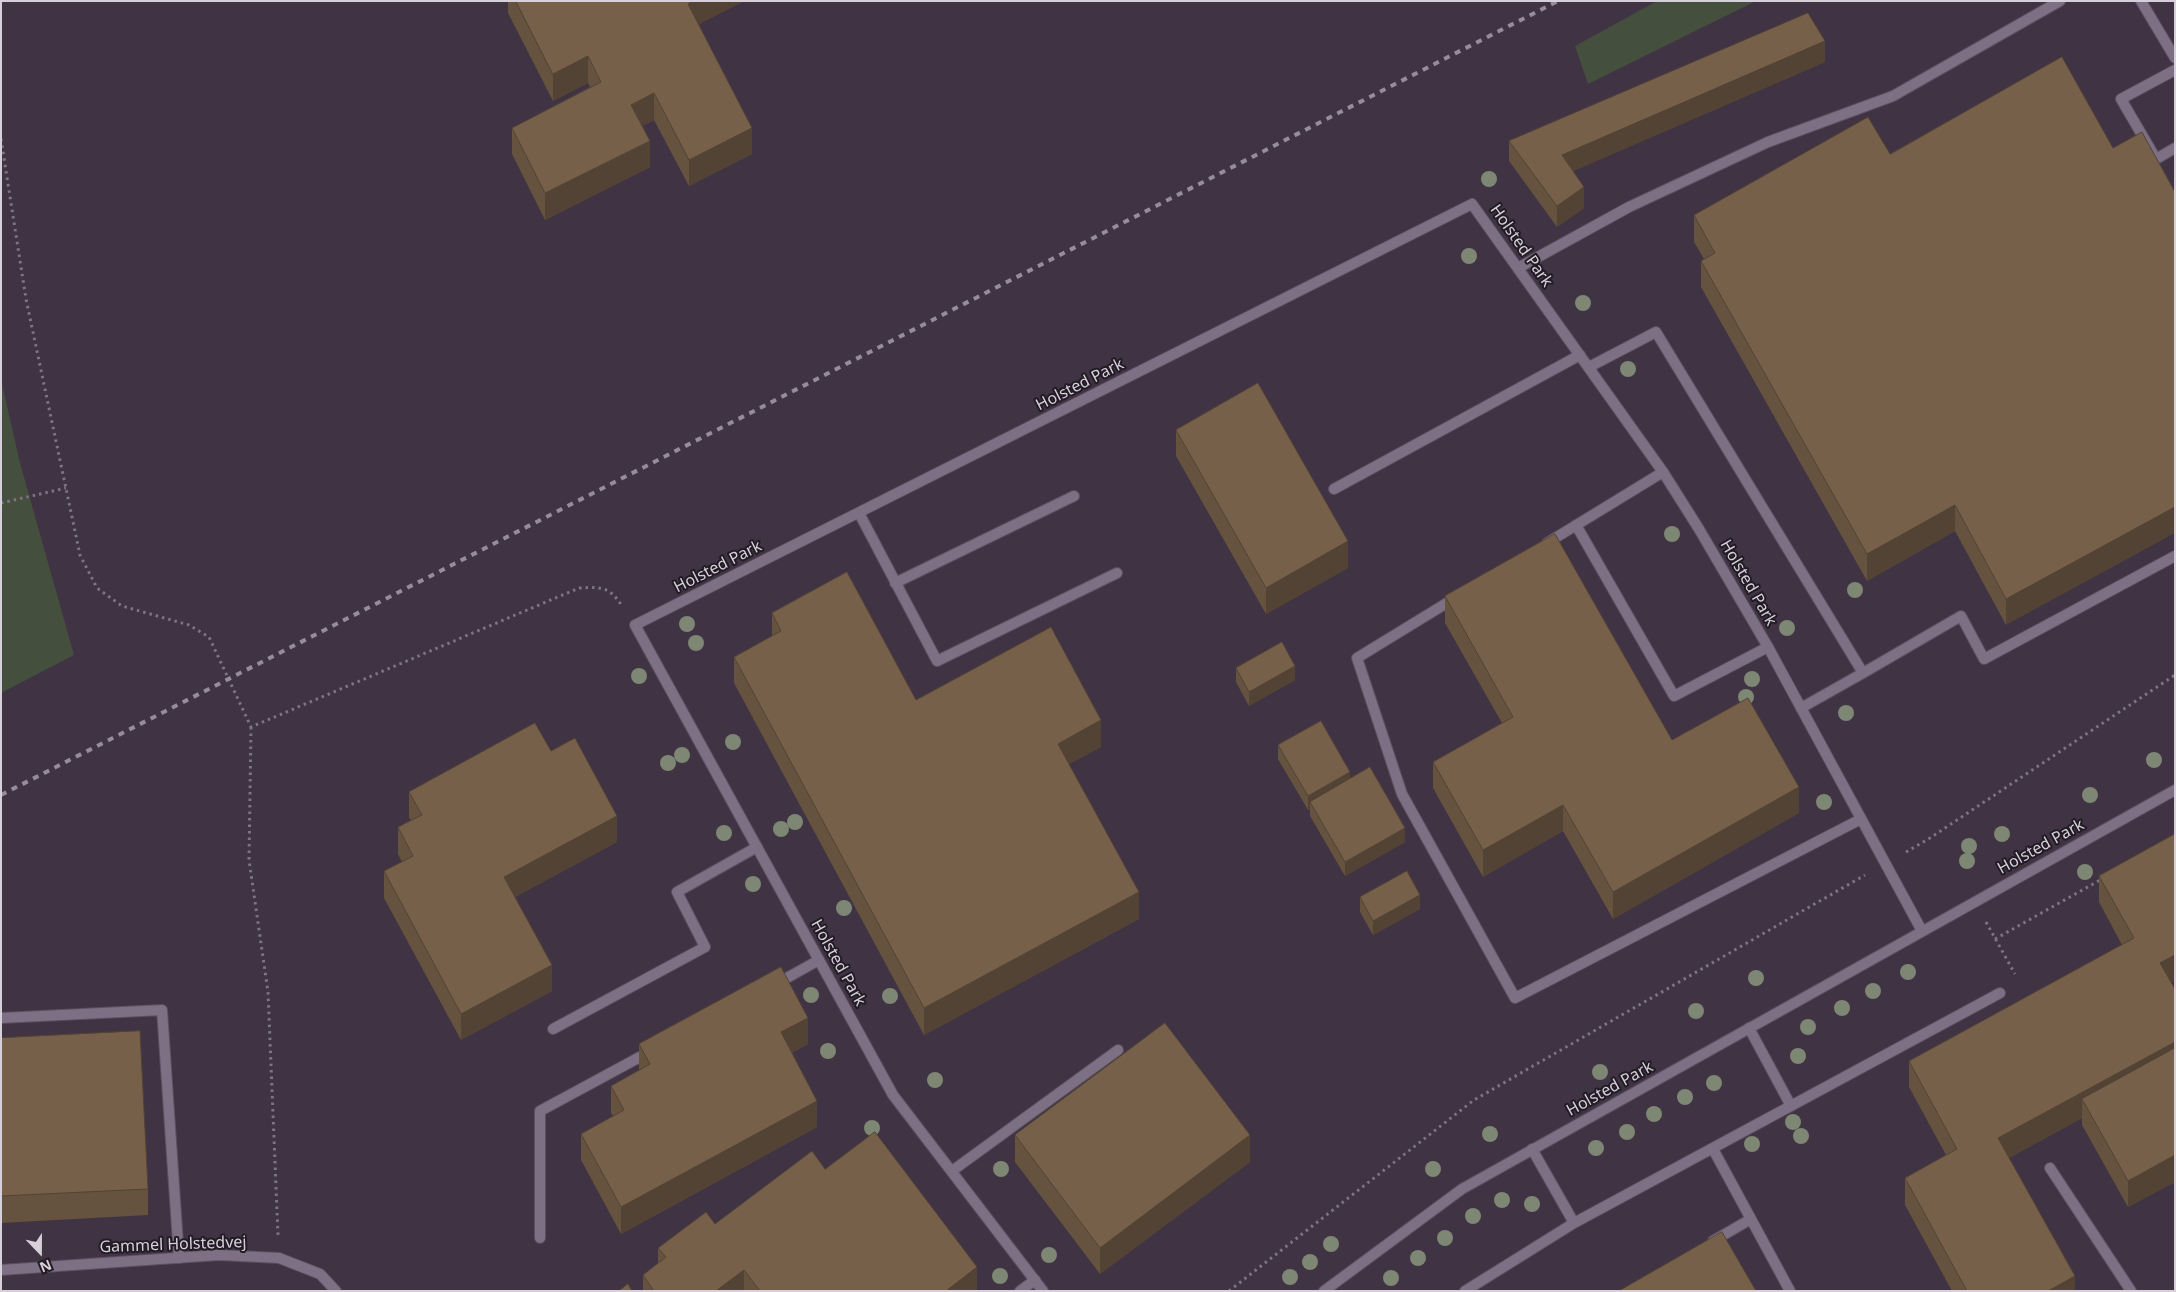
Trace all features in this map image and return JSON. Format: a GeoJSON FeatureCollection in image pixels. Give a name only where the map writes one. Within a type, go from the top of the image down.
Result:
{"type":"FeatureCollection","features":[{"type":"Feature","properties":{"kind":"street"},"geometry":{"type":"LineString","coordinates":[[1518,268],[1629,207],[1768,142],[1893,96],[2060,1]]}},
{"type":"Feature","properties":{"kind":"street"},"geometry":{"type":"LineString","coordinates":[[2141,1],[2175,58]]}},
{"type":"Feature","properties":{"kind":"street"},"geometry":{"type":"LineString","coordinates":[[2175,70],[2121,99],[2156,159],[2175,148]]}},
{"type":"Feature","properties":{"kind":"street","name":"Holsted Park"},"geometry":{"type":"LineString","coordinates":[[1043,1291],[893,1095],[635,625],[1472,204],[1664,472],[1768,647],[1922,931]]}},
{"type":"Feature","properties":{"kind":"street"},"geometry":{"type":"LineString","coordinates":[[1589,367],[1656,332],[1863,673]]}},
{"type":"Feature","properties":{"kind":"street"},"geometry":{"type":"LineString","coordinates":[[1334,489],[1580,355]]}},
{"type":"Feature","properties":{"kind":"street"},"geometry":{"type":"LineString","coordinates":[[1533,551],[1664,472]]}},
{"type":"Feature","properties":{"kind":"street"},"geometry":{"type":"LineString","coordinates":[[895,583],[1074,496]]}},
{"type":"Feature","properties":{"kind":"street"},"geometry":{"type":"LineString","coordinates":[[859,513],[937,661],[1117,572]]}},
{"type":"Feature","properties":{"kind":"street"},"geometry":{"type":"LineString","coordinates":[[1576,525],[1674,696],[1768,647]]}},
{"type":"Feature","properties":{"kind":"street"},"geometry":{"type":"LineString","coordinates":[[1801,708],[1961,616],[1984,659],[2175,556]]}},
{"type":"Feature","properties":{"kind":"street"},"geometry":{"type":"LineString","coordinates":[[1466,591],[1357,658],[1402,794],[1515,998],[1861,819]]}},
{"type":"Feature","properties":{"kind":"street","name":"Holsted Park"},"geometry":{"type":"LineString","coordinates":[[1330,1289],[1462,1189],[2175,790]]}},
{"type":"Feature","properties":{"kind":"street"},"geometry":{"type":"LineString","coordinates":[[553,1029],[705,947],[677,892],[757,847]]}},
{"type":"Feature","properties":{"kind":"street"},"geometry":{"type":"LineString","coordinates":[[767,989],[819,960]]}},
{"type":"Feature","properties":{"kind":"street"},"geometry":{"type":"LineString","coordinates":[[1471,1289],[1574,1223],[2000,993]]}},
{"type":"Feature","properties":{"kind":"street"},"geometry":{"type":"LineString","coordinates":[[1,1018],[162,1010],[178,1258]]}},
{"type":"Feature","properties":{"kind":"street"},"geometry":{"type":"LineString","coordinates":[[1749,1028],[1792,1106]]}},
{"type":"Feature","properties":{"kind":"street"},"geometry":{"type":"LineString","coordinates":[[540,1238],[540,1111],[662,1045]]}},
{"type":"Feature","properties":{"kind":"street"},"geometry":{"type":"LineString","coordinates":[[952,1171],[1118,1050]]}},
{"type":"Feature","properties":{"kind":"street"},"geometry":{"type":"LineString","coordinates":[[1532,1149],[1574,1223]]}},
{"type":"Feature","properties":{"kind":"street"},"geometry":{"type":"LineString","coordinates":[[1713,1149],[1790,1291]]}},
{"type":"Feature","properties":{"kind":"street"},"geometry":{"type":"LineString","coordinates":[[2050,1168],[2132,1291]]}},
{"type":"Feature","properties":{"kind":"street"},"geometry":{"type":"LineString","coordinates":[[1701,1248],[1751,1219]]}},
{"type":"Feature","properties":{"kind":"street","name":"Gammel Holstedvej"},"geometry":{"type":"LineString","coordinates":[[1,1270],[218,1255],[279,1258],[320,1274],[336,1291]]}},
{"type":"Feature","properties":{"kind":"street"},"geometry":{"type":"LineString","coordinates":[[1020,1291],[1035,1280]]}},
{"type":"Feature","properties":{"kind":"path"},"geometry":{"type":"LineString","coordinates":[[1,138],[26,299],[80,555],[97,588],[122,606],[189,625],[209,637],[251,727],[249,860],[268,992],[279,1258]]}},
{"type":"Feature","properties":{"kind":"path"},"geometry":{"type":"LineString","coordinates":[[1,503],[66,488]]}},
{"type":"Feature","properties":{"kind":"path"},"geometry":{"type":"LineString","coordinates":[[251,727],[579,588],[602,588],[614,594],[635,625]]}},
{"type":"Feature","properties":{"kind":"path"},"geometry":{"type":"LineString","coordinates":[[1229,1291],[1474,1100],[1930,838],[2175,675]]}},
{"type":"Feature","properties":{"kind":"path"},"geometry":{"type":"LineString","coordinates":[[1995,938],[2106,877]]}},
{"type":"Feature","properties":{"kind":"path"},"geometry":{"type":"LineString","coordinates":[[1975,902],[2016,976]]}},
{"type":"Feature","properties":{"kind":"green space"},"geometry":{"type":"Polygon","coordinates":[[[1657,1],[1756,1],[1588,84],[1575,46],[1657,1]]]}},
{"type":"Feature","properties":{"kind":"green space"},"geometry":{"type":"Polygon","coordinates":[[[1,379],[20,463],[74,655],[1,693],[1,379]]]}},
{"type":"Feature","properties":{"kind":"building"},"geometry":{"type":"Polygon","coordinates":[[[516,1],[693,1],[688,4],[752,128],[689,160],[654,93],[631,105],[650,141],[545,193],[512,128],[601,82],[588,56],[553,74],[516,1]]]}},
{"type":"Feature","properties":{"kind":"building"},"geometry":{"type":"Polygon","coordinates":[[[1808,13],[1825,41],[1562,155],[1584,187],[1557,206],[1509,141],[1808,13]]]}},
{"type":"Feature","properties":{"kind":"building"},"geometry":{"type":"Polygon","coordinates":[[[2062,57],[2113,148],[2142,132],[2175,192],[2175,507],[2006,599],[1955,505],[1867,554],[1701,261],[1715,253],[1694,215],[1868,117],[1890,154],[2062,57]]]}},
{"type":"Feature","properties":{"kind":"building"},"geometry":{"type":"Polygon","coordinates":[[[1258,383],[1348,541],[1266,588],[1176,430],[1258,383]]]}},
{"type":"Feature","properties":{"kind":"building"},"geometry":{"type":"Polygon","coordinates":[[[1555,534],[1672,740],[1748,698],[1799,787],[1613,892],[1563,805],[1483,850],[1433,762],[1513,717],[1445,596],[1555,534]]]}},
{"type":"Feature","properties":{"kind":"building"},"geometry":{"type":"Polygon","coordinates":[[[847,572],[916,700],[1051,627],[1101,720],[1058,744],[1139,892],[924,1008],[734,657],[781,631],[772,613],[847,572]]]}},
{"type":"Feature","properties":{"kind":"building"},"geometry":{"type":"Polygon","coordinates":[[[1282,642],[1295,666],[1249,692],[1236,668],[1282,642]]]}},
{"type":"Feature","properties":{"kind":"building"},"geometry":{"type":"Polygon","coordinates":[[[1321,721],[1350,772],[1308,796],[1278,745],[1321,721]]]}},
{"type":"Feature","properties":{"kind":"building"},"geometry":{"type":"Polygon","coordinates":[[[535,723],[551,751],[575,738],[617,816],[504,877],[552,965],[461,1014],[384,871],[413,856],[398,827],[422,815],[409,792],[535,723]]]}},
{"type":"Feature","properties":{"kind":"building"},"geometry":{"type":"Polygon","coordinates":[[[1370,767],[1405,828],[1345,862],[1310,802],[1370,767]]]}},
{"type":"Feature","properties":{"kind":"building"},"geometry":{"type":"Polygon","coordinates":[[[2175,834],[2175,955],[2160,963],[2175,989],[2175,1042],[1998,1138],[2075,1276],[2048,1291],[1967,1291],[1905,1178],[1957,1149],[1909,1061],[2134,938],[2099,876],[2175,834]]]}},
{"type":"Feature","properties":{"kind":"building"},"geometry":{"type":"Polygon","coordinates":[[[1407,871],[1420,895],[1373,921],[1360,897],[1407,871]]]}},
{"type":"Feature","properties":{"kind":"building"},"geometry":{"type":"Polygon","coordinates":[[[781,967],[808,1018],[781,1032],[817,1101],[621,1207],[581,1134],[624,1110],[611,1086],[650,1064],[639,1044],[781,967]]]}},
{"type":"Feature","properties":{"kind":"building"},"geometry":{"type":"Polygon","coordinates":[[[1165,1023],[1250,1135],[1100,1248],[1015,1135],[1165,1023]]]}},
{"type":"Feature","properties":{"kind":"building"},"geometry":{"type":"Polygon","coordinates":[[[140,1031],[148,1189],[1,1196],[1,1038],[140,1031]]]}},
{"type":"Feature","properties":{"kind":"building"},"geometry":{"type":"Polygon","coordinates":[[[2175,1048],[2175,1155],[2128,1181],[2082,1099],[2175,1048]]]}},
{"type":"Feature","properties":{"kind":"building"},"geometry":{"type":"Polygon","coordinates":[[[875,1132],[977,1267],[946,1291],[760,1291],[744,1270],[716,1291],[654,1291],[643,1275],[666,1257],[658,1248],[706,1212],[715,1224],[812,1151],[825,1169],[875,1132]]]}},
{"type":"Feature","properties":{"kind":"building"},"geometry":{"type":"Polygon","coordinates":[[[1722,1232],[1756,1291],[1619,1291],[1722,1232]]]}},
{"type":"Feature","properties":{"kind":"building"},"geometry":{"type":"Polygon","coordinates":[[[628,1284],[632,1291],[619,1291],[628,1284]]]}},
{"type":"Feature","properties":{"kind":"railway"},"geometry":{"type":"LineString","coordinates":[[1,795],[1558,1]]}}]}
